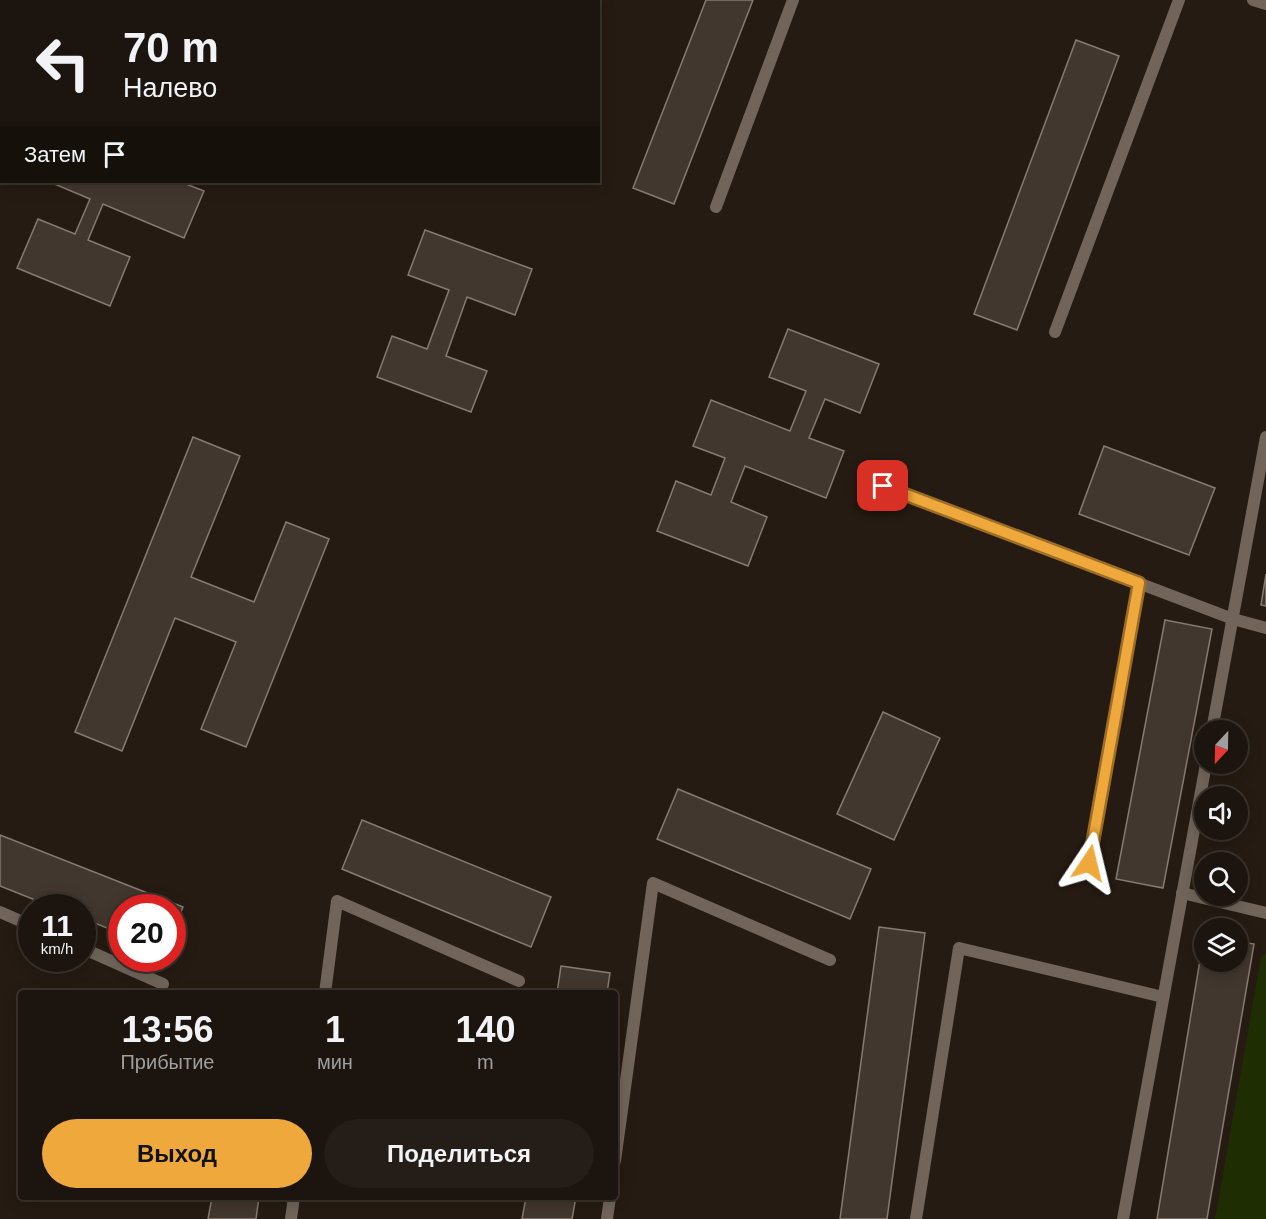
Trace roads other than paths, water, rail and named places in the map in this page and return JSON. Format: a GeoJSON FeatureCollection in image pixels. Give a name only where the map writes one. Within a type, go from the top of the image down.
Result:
{"type":"FeatureCollection","features":[{"type":"Feature","properties":{"kind":"lane"},"geometry":{"type":"LineString","coordinates":[[716,207],[793,0]]}},
{"type":"Feature","properties":{"kind":"lane"},"geometry":{"type":"LineString","coordinates":[[1055,332],[1179,0]]}},
{"type":"Feature","properties":{"kind":"lane"},"geometry":{"type":"LineString","coordinates":[[1253,0],[1266,4]]}},
{"type":"Feature","properties":{"kind":"lane"},"geometry":{"type":"LineString","coordinates":[[1214,720],[1266,437]]}},
{"type":"Feature","properties":{"kind":"lane"},"geometry":{"type":"LineString","coordinates":[[883,486],[1233,620],[1266,628]]}},
{"type":"Feature","properties":{"kind":"lane"},"geometry":{"type":"LineString","coordinates":[[1089,863],[1139,583]]}},
{"type":"Feature","properties":{"kind":"lane"},"geometry":{"type":"LineString","coordinates":[[1123,1219],[1204,774]]}},
{"type":"Feature","properties":{"kind":"lane"},"geometry":{"type":"LineString","coordinates":[[618,1139],[653,883],[830,960]]}},
{"type":"Feature","properties":{"kind":"lane"},"geometry":{"type":"LineString","coordinates":[[1182,893],[1266,913]]}},
{"type":"Feature","properties":{"kind":"lane"},"geometry":{"type":"LineString","coordinates":[[325,990],[337,901],[519,981]]}},
{"type":"Feature","properties":{"kind":"lane"},"geometry":{"type":"LineString","coordinates":[[0,912],[18,920]]}},
{"type":"Feature","properties":{"kind":"lane"},"geometry":{"type":"LineString","coordinates":[[916,1219],[959,948],[1163,997]]}},
{"type":"Feature","properties":{"kind":"lane"},"geometry":{"type":"LineString","coordinates":[[96,954],[163,984]]}},
{"type":"Feature","properties":{"kind":"lane"},"geometry":{"type":"LineString","coordinates":[[291,1219],[294,1200]]}},
{"type":"Feature","properties":{"kind":"lane"},"geometry":{"type":"LineString","coordinates":[[607,1219],[610,1200]]}}]}
